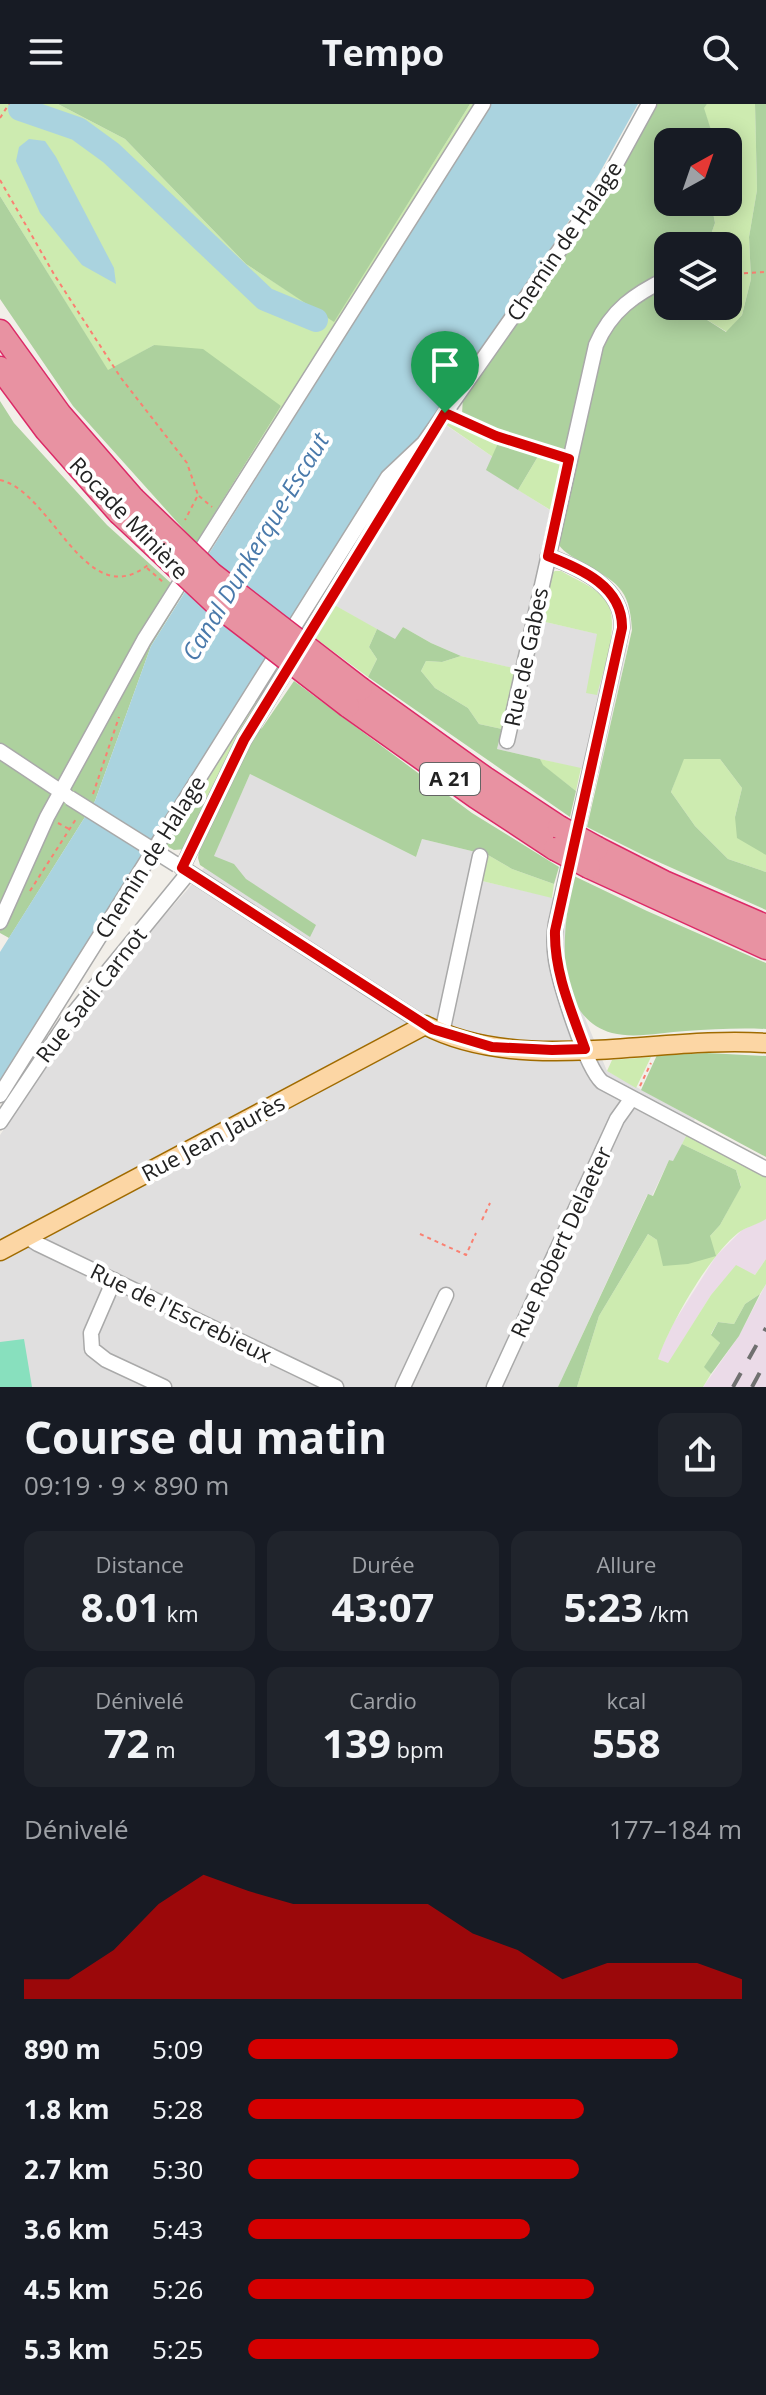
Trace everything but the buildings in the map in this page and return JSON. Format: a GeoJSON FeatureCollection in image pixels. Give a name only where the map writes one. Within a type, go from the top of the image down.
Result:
{"type":"FeatureCollection","features":[{"type":"Feature","properties":{"kind":"highway","name":"Rocade Minière"},"geometry":{"type":"LineString","coordinates":[[0,331],[154,548],[238,623],[354,697],[476,797],[766,948]]}},
{"type":"Feature","properties":{"kind":"highway","name":"Rocade Minière"},"geometry":{"type":"LineString","coordinates":[[0,368],[46,430],[126,506]]}},
{"type":"Feature","properties":{"kind":"highway","name":"Rocade Minière"},"geometry":{"type":"LineString","coordinates":[[593,858],[664,882],[766,926]]}},
{"type":"Feature","properties":{"kind":"main road"},"geometry":{"type":"LineString","coordinates":[[433,1029],[501,1048],[585,1049],[719,1041],[766,1043]]}},
{"type":"Feature","properties":{"kind":"main road","name":"Rue Jean Jaurès"},"geometry":{"type":"LineString","coordinates":[[1,1248],[433,1029]]}},
{"type":"Feature","properties":{"kind":"street"},"geometry":{"type":"LineString","coordinates":[[0,922],[144,640],[483,104]]}},
{"type":"Feature","properties":{"kind":"street","name":"Chemin de Halage"},"geometry":{"type":"LineString","coordinates":[[0,1095],[388,477],[424,443],[603,188],[649,104]]}},
{"type":"Feature","properties":{"kind":"street","name":"Rue de Gabes"},"geometry":{"type":"LineString","coordinates":[[507,741],[592,358],[602,331],[614,314],[629,298],[654,285]]}},
{"type":"Feature","properties":{"kind":"street","name":"Rue Sadi Carnot"},"geometry":{"type":"LineString","coordinates":[[0,1122],[69,1019],[183,869],[244,740],[424,443]]}},
{"type":"Feature","properties":{"kind":"street"},"geometry":{"type":"LineString","coordinates":[[548,556],[607,588],[622,614],[622,628],[555,931],[561,981],[585,1049],[597,1078],[766,1169]]}},
{"type":"Feature","properties":{"kind":"street"},"geometry":{"type":"LineString","coordinates":[[0,751],[433,1029],[480,856]]}},
{"type":"Feature","properties":{"kind":"street","name":"Rue Robert Delaeter"},"geometry":{"type":"LineString","coordinates":[[494,1387],[617,1119],[632,1098]]}},
{"type":"Feature","properties":{"kind":"street","name":"Rue de l'Escrebieux"},"geometry":{"type":"LineString","coordinates":[[27,1237],[336,1387]]}},
{"type":"Feature","properties":{"kind":"street"},"geometry":{"type":"LineString","coordinates":[[114,1280],[91,1333],[92,1349],[106,1360],[164,1387]]}},
{"type":"Feature","properties":{"kind":"street"},"geometry":{"type":"LineString","coordinates":[[403,1387],[446,1295]]}},
{"type":"Feature","properties":{"kind":"path"},"geometry":{"type":"LineString","coordinates":[[0,118],[9,104]]}},
{"type":"Feature","properties":{"kind":"path"},"geometry":{"type":"LineString","coordinates":[[0,180],[55,276],[121,378],[187,463],[198,495],[223,515]]}},
{"type":"Feature","properties":{"kind":"path"},"geometry":{"type":"LineString","coordinates":[[742,273],[766,272]]}},
{"type":"Feature","properties":{"kind":"path"},"geometry":{"type":"LineString","coordinates":[[445,413],[496,436],[570,455]]}},
{"type":"Feature","properties":{"kind":"path"},"geometry":{"type":"LineString","coordinates":[[0,480],[23,491],[76,553],[94,568],[113,577],[124,577],[146,567],[156,555]]}},
{"type":"Feature","properties":{"kind":"path"},"geometry":{"type":"LineString","coordinates":[[186,519],[198,495]]}},
{"type":"Feature","properties":{"kind":"path"},"geometry":{"type":"LineString","coordinates":[[146,567],[174,592]]}},
{"type":"Feature","properties":{"kind":"path"},"geometry":{"type":"LineString","coordinates":[[632,1098],[650,1064]]}},
{"type":"Feature","properties":{"kind":"path"},"geometry":{"type":"LineString","coordinates":[[482,1220],[490,1203]]}},
{"type":"Feature","properties":{"kind":"path"},"geometry":{"type":"LineString","coordinates":[[420,1234],[466,1255],[476,1233]]}},
{"type":"Feature","properties":{"kind":"shaded area"},"geometry":{"type":"Polygon","coordinates":[[[434,417],[493,457],[487,470],[561,517],[541,621],[598,634],[628,645],[599,773],[497,749],[517,669],[461,656],[403,627],[395,640],[310,591],[385,469],[418,439],[434,417]]]}},
{"type":"Feature","properties":{"kind":"shaded area"},"geometry":{"type":"Polygon","coordinates":[[[250,774],[416,857],[422,839],[488,855],[482,881],[568,901],[567,975],[607,1071],[695,1119],[673,1162],[669,1160],[652,1196],[647,1195],[558,1387],[0,1387],[0,1135],[88,1001],[188,889],[213,856],[250,774]]]}},
{"type":"Feature","properties":{"kind":"shaded area"},"geometry":{"type":"Polygon","coordinates":[[[766,1219],[766,1259],[755,1275],[736,1266],[711,1295],[668,1364],[657,1358],[673,1324],[716,1256],[742,1230],[766,1219]]]}},
{"type":"Feature","properties":{"kind":"shaded area"},"geometry":{"type":"Polygon","coordinates":[[[766,1284],[766,1387],[703,1387],[739,1336],[766,1284]]]}},
{"type":"Feature","properties":{"kind":"green space"},"geometry":{"type":"Polygon","coordinates":[[[0,104],[58,104],[125,139],[246,264],[334,321],[470,104],[491,104],[209,552],[196,543],[281,406],[154,345],[108,371],[0,196],[0,104]]]}},
{"type":"Feature","properties":{"kind":"green space"},"geometry":{"type":"Polygon","coordinates":[[[58,104],[470,104],[334,322],[246,264],[125,139],[58,104]]]}},
{"type":"Feature","properties":{"kind":"green space"},"geometry":{"type":"Polygon","coordinates":[[[655,104],[707,104],[704,108],[710,128],[654,128],[654,216],[714,216],[715,223],[712,232],[654,232],[654,320],[707,320],[726,332],[737,320],[742,320],[751,279],[749,237],[757,190],[755,104],[766,104],[766,855],[737,838],[735,817],[742,788],[720,759],[684,759],[671,792],[695,826],[728,859],[766,872],[766,910],[587,827],[632,630],[628,604],[619,587],[567,553],[556,541],[575,456],[543,448],[518,490],[486,470],[503,432],[462,415],[463,395],[655,104]]]}},
{"type":"Feature","properties":{"kind":"green space"},"geometry":{"type":"Polygon","coordinates":[[[707,104],[755,104],[757,190],[749,237],[751,279],[742,315],[742,232],[712,232],[714,216],[742,216],[742,128],[710,128],[703,107],[707,104]]]}},
{"type":"Feature","properties":{"kind":"green space"},"geometry":{"type":"Polygon","coordinates":[[[0,196],[108,370],[154,345],[203,349],[281,406],[196,543],[73,406],[0,299],[0,196]]]}},
{"type":"Feature","properties":{"kind":"green space"},"geometry":{"type":"Polygon","coordinates":[[[707,320],[738,320],[727,332],[707,320]]]}},
{"type":"Feature","properties":{"kind":"green space"},"geometry":{"type":"Polygon","coordinates":[[[0,401],[14,423],[107,525],[183,594],[151,646],[95,801],[9,938],[0,933],[0,401]]]}},
{"type":"Feature","properties":{"kind":"green space"},"geometry":{"type":"Polygon","coordinates":[[[451,421],[499,442],[493,457],[445,424],[451,421]]]}},
{"type":"Feature","properties":{"kind":"green space"},"geometry":{"type":"Polygon","coordinates":[[[543,448],[564,453],[552,511],[518,490],[543,448]]]}},
{"type":"Feature","properties":{"kind":"green space"},"geometry":{"type":"Polygon","coordinates":[[[561,571],[595,590],[609,607],[612,631],[597,695],[586,693],[597,634],[541,621],[550,574],[561,571]]]}},
{"type":"Feature","properties":{"kind":"green space"},"geometry":{"type":"Polygon","coordinates":[[[331,603],[377,629],[369,647],[377,659],[368,677],[311,635],[331,603]]]}},
{"type":"Feature","properties":{"kind":"green space"},"geometry":{"type":"Polygon","coordinates":[[[403,627],[461,656],[442,662],[426,661],[421,671],[435,688],[468,708],[479,724],[502,729],[497,749],[540,759],[543,765],[576,791],[570,817],[368,677],[377,659],[369,647],[377,629],[395,639],[403,627]]]}},
{"type":"Feature","properties":{"kind":"green space"},"geometry":{"type":"Polygon","coordinates":[[[461,656],[518,669],[502,729],[479,724],[468,708],[435,688],[421,671],[426,661],[442,662],[461,656]]]}},
{"type":"Feature","properties":{"kind":"green space"},"geometry":{"type":"Polygon","coordinates":[[[273,666],[280,671],[208,806],[188,799],[273,666]]]}},
{"type":"Feature","properties":{"kind":"green space"},"geometry":{"type":"Polygon","coordinates":[[[294,681],[472,813],[559,867],[554,884],[512,869],[488,855],[422,839],[416,857],[250,774],[214,856],[234,864],[246,879],[316,925],[310,937],[200,865],[200,843],[252,734],[262,728],[294,681]]]}},
{"type":"Feature","properties":{"kind":"green space"},"geometry":{"type":"Polygon","coordinates":[[[540,759],[581,768],[576,791],[542,765],[540,759]]]}},
{"type":"Feature","properties":{"kind":"green space"},"geometry":{"type":"Polygon","coordinates":[[[683,759],[720,759],[742,788],[735,817],[766,855],[766,872],[728,859],[695,826],[671,792],[683,759]]]}},
{"type":"Feature","properties":{"kind":"green space"},"geometry":{"type":"Polygon","coordinates":[[[188,799],[208,806],[186,849],[174,850],[161,843],[188,799]]]}},
{"type":"Feature","properties":{"kind":"green space"},"geometry":{"type":"Polygon","coordinates":[[[488,855],[512,869],[554,884],[552,898],[482,881],[488,855]]]}},
{"type":"Feature","properties":{"kind":"green space"},"geometry":{"type":"Polygon","coordinates":[[[574,876],[766,963],[766,1029],[630,1035],[612,1033],[592,1023],[578,1008],[566,965],[567,918],[574,876]]]}},
{"type":"Feature","properties":{"kind":"green space"},"geometry":{"type":"Polygon","coordinates":[[[707,1053],[766,1056],[766,1157],[641,1090],[657,1055],[707,1053]]]}},
{"type":"Feature","properties":{"kind":"green space"},"geometry":{"type":"Polygon","coordinates":[[[651,1057],[636,1088],[607,1071],[612,1060],[651,1057]]]}},
{"type":"Feature","properties":{"kind":"green space"},"geometry":{"type":"Polygon","coordinates":[[[688,1132],[766,1173],[766,1219],[738,1233],[715,1257],[681,1310],[658,1359],[668,1363],[711,1295],[736,1265],[755,1275],[766,1259],[766,1284],[760,1294],[745,1304],[734,1324],[718,1322],[711,1334],[720,1343],[705,1367],[711,1374],[703,1387],[577,1387],[599,1316],[648,1234],[657,1240],[710,1236],[720,1225],[741,1186],[736,1170],[682,1144],[688,1132]]]}},
{"type":"Feature","properties":{"kind":"green space"},"geometry":{"type":"Polygon","coordinates":[[[682,1144],[736,1170],[741,1187],[720,1225],[710,1236],[716,1256],[688,1264],[663,1266],[657,1240],[648,1234],[599,1316],[577,1387],[558,1387],[648,1194],[653,1196],[669,1160],[673,1161],[682,1144]]]}},
{"type":"Feature","properties":{"kind":"green space"},"geometry":{"type":"Polygon","coordinates":[[[760,1294],[739,1336],[711,1374],[704,1367],[720,1343],[711,1335],[718,1322],[734,1324],[745,1304],[760,1294]]]}},
{"type":"Feature","properties":{"kind":"green space"},"geometry":{"type":"Polygon","coordinates":[[[24,1339],[32,1387],[0,1387],[0,1342],[24,1339]]]}},
{"type":"Feature","properties":{"kind":"water","name":"Canal Dunkerque-Escaut"},"geometry":{"type":"Polygon","coordinates":[[[491,104],[638,104],[599,174],[556,241],[418,439],[385,469],[0,1088],[0,952],[95,801],[151,646],[491,104]]]}},
{"type":"Feature","properties":{"kind":"water"},"geometry":{"type":"Polygon","coordinates":[[[29,139],[45,141],[56,157],[114,268],[116,284],[82,265],[40,213],[16,161],[19,147],[29,139]]]}},
{"type":"Feature","properties":{"kind":"waterway"},"geometry":{"type":"LineString","coordinates":[[20,109],[78,129],[111,153],[265,299],[316,320]]}},
{"type":"Feature","properties":{"kind":"railway"},"geometry":{"type":"LineString","coordinates":[[733,1387],[766,1328]]}},
{"type":"Feature","properties":{"kind":"railway"},"geometry":{"type":"LineString","coordinates":[[752,1387],[766,1361]]}},
{"type":"Feature","properties":{"kind":"route"},"geometry":{"type":"LineString","coordinates":[[445,413],[496,436],[569,459],[548,556],[607,588],[622,614],[622,628],[555,931],[558,970],[585,1049],[492,1047],[432,1029],[182,868],[244,740],[445,413]]}}]}
